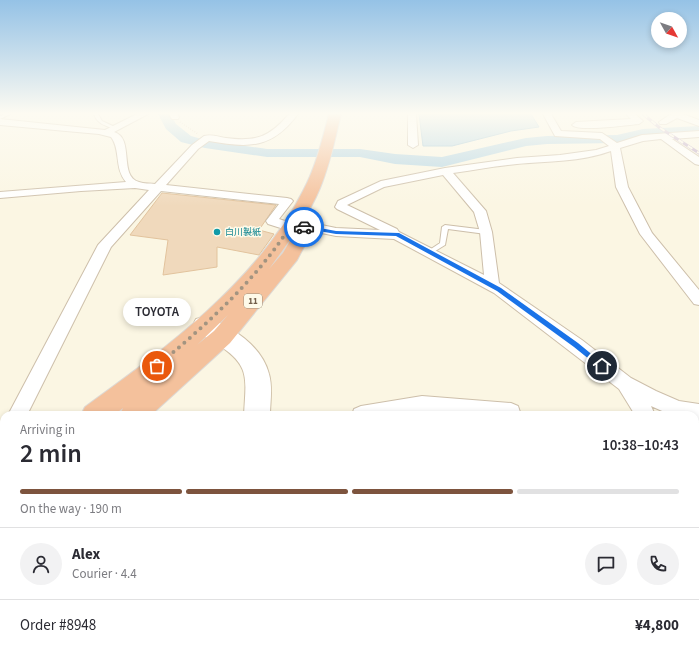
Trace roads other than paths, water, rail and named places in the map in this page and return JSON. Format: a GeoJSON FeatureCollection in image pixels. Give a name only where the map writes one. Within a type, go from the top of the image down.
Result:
{"type":"FeatureCollection","features":[{"type":"Feature","properties":{"kind":"highway","name":"11"},"geometry":{"type":"LineString","coordinates":[[331,150],[332,145]]}},
{"type":"Feature","properties":{"kind":"highway","name":"11"},"geometry":{"type":"LineString","coordinates":[[137,411],[213,331],[237,293],[279,245],[299,227],[314,184],[333,145]]}},
{"type":"Feature","properties":{"kind":"highway","name":"11"},"geometry":{"type":"LineString","coordinates":[[99,411],[138,382],[213,331]]}},
{"type":"Feature","properties":{"kind":"street"},"geometry":{"type":"LineString","coordinates":[[119,145],[124,174],[128,180],[135,185]]}},
{"type":"Feature","properties":{"kind":"street"},"geometry":{"type":"LineString","coordinates":[[20,411],[105,245],[158,186],[199,145]]}},
{"type":"Feature","properties":{"kind":"street"},"geometry":{"type":"LineString","coordinates":[[604,145],[597,153],[560,158],[517,161],[445,171],[381,184],[342,203],[341,207],[492,285],[576,345],[625,384],[650,398],[678,409],[688,411]]}},
{"type":"Feature","properties":{"kind":"street"},"geometry":{"type":"LineString","coordinates":[[609,145],[620,163],[622,187],[646,234],[699,300]]}},
{"type":"Feature","properties":{"kind":"street"},"geometry":{"type":"LineString","coordinates":[[674,145],[699,162]]}},
{"type":"Feature","properties":{"kind":"street"},"geometry":{"type":"LineString","coordinates":[[445,171],[480,211],[486,232],[492,285]]}},
{"type":"Feature","properties":{"kind":"street"},"geometry":{"type":"LineString","coordinates":[[0,195],[81,188],[135,185],[158,186],[287,201],[272,221],[299,227],[336,232],[397,235]]}},
{"type":"Feature","properties":{"kind":"street"},"geometry":{"type":"LineString","coordinates":[[213,331],[242,350],[251,360],[258,374],[257,411]]}},
{"type":"Feature","properties":{"kind":"street"},"geometry":{"type":"LineString","coordinates":[[625,384],[643,411]]}},
{"type":"Feature","properties":{"kind":"street"},"geometry":{"type":"LineString","coordinates":[[383,411],[422,404],[500,411]]}},
{"type":"Feature","properties":{"kind":"lane"},"geometry":{"type":"LineString","coordinates":[[430,252],[443,244],[445,227],[486,232]]}},
{"type":"Feature","properties":{"kind":"water"},"geometry":{"type":"Polygon","coordinates":[[[423,145],[457,145],[452,146],[423,146],[423,145]]]}},
{"type":"Feature","properties":{"kind":"waterway"},"geometry":{"type":"LineString","coordinates":[[210,145],[267,153],[360,153],[395,159],[442,162],[514,145]]}},
{"type":"Feature","properties":{"kind":"railway"},"geometry":{"type":"LineString","coordinates":[[686,145],[699,153]]}},
{"type":"Feature","properties":{"kind":"place","name":"白川製紙"},"geometry":{"type":"Point","coordinates":[217,232]}},
{"type":"Feature","properties":{"kind":"place","name":"TOYOTA"},"geometry":{"type":"Point","coordinates":[157,366]}}]}
